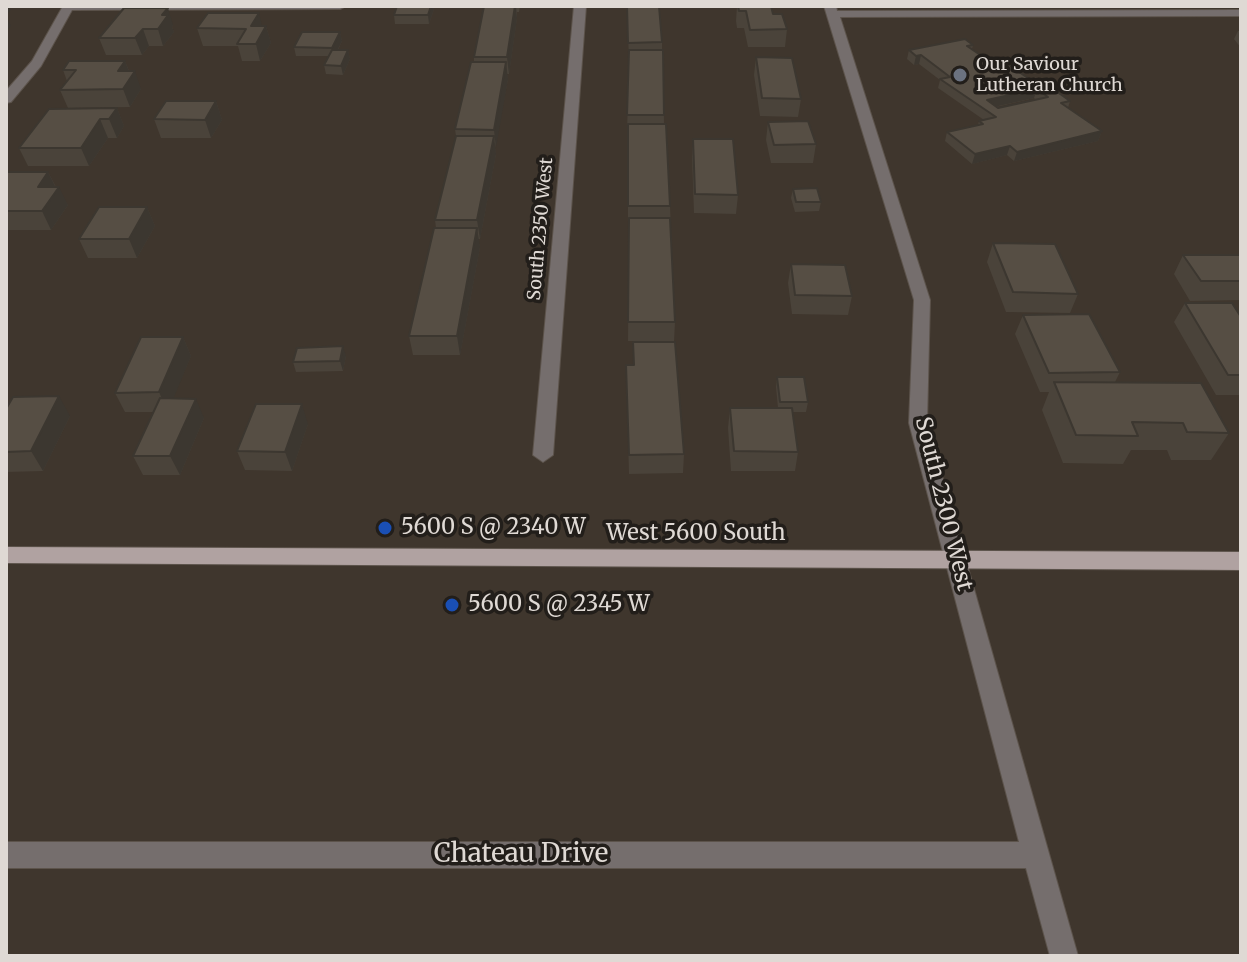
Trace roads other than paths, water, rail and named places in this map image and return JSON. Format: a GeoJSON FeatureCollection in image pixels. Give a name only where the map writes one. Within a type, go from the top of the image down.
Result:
{"type":"FeatureCollection","features":[{"type":"Feature","properties":{"kind":"main road","name":"West 5600 South"},"geometry":{"type":"LineString","coordinates":[[6,555],[1241,561]]}},
{"type":"Feature","properties":{"kind":"street"},"geometry":{"type":"LineString","coordinates":[[6,99],[37,63],[69,6],[340,6]]}},
{"type":"Feature","properties":{"kind":"street","name":"South 2350 West"},"geometry":{"type":"LineString","coordinates":[[543,455],[580,6]]}},
{"type":"Feature","properties":{"kind":"street"},"geometry":{"type":"LineString","coordinates":[[831,10],[1241,13]]}},
{"type":"Feature","properties":{"kind":"street","name":"South 2300 West"},"geometry":{"type":"LineString","coordinates":[[831,10],[901,225],[922,300],[918,423],[1064,956]]}},
{"type":"Feature","properties":{"kind":"street","name":"Chateau Drive"},"geometry":{"type":"LineString","coordinates":[[6,855],[1037,855]]}},
{"type":"Feature","properties":{"kind":"place","name":"Our Saviour Lutheran Church"},"geometry":{"type":"Point","coordinates":[960,75]}},
{"type":"Feature","properties":{"kind":"place","name":"5600 S @ 2340 W"},"geometry":{"type":"Point","coordinates":[385,528]}},
{"type":"Feature","properties":{"kind":"place","name":"5600 S @ 2345 W"},"geometry":{"type":"Point","coordinates":[452,605]}}]}
